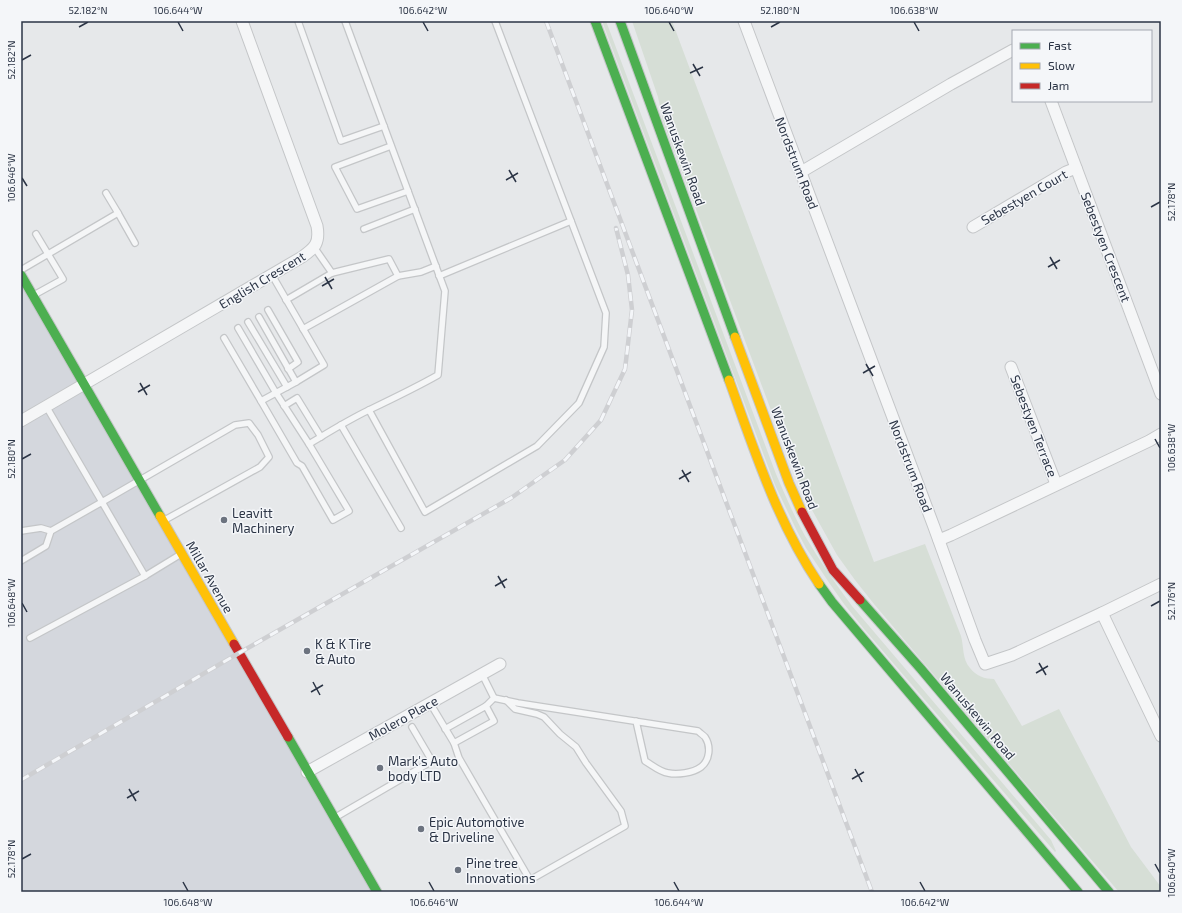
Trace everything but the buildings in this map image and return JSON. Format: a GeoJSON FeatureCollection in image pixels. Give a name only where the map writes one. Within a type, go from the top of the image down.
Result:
{"type":"FeatureCollection","features":[{"type":"Feature","properties":{"kind":"main road"},"geometry":{"type":"LineString","coordinates":[[595,21],[767,483],[788,530],[812,573],[832,602],[1078,892]]}},
{"type":"Feature","properties":{"kind":"main road","name":"Wanuskewin Road"},"geometry":{"type":"LineString","coordinates":[[621,22],[789,482],[802,512],[832,570],[921,669],[1109,892]]}},
{"type":"Feature","properties":{"kind":"main road","name":"Millar Avenue"},"geometry":{"type":"LineString","coordinates":[[21,275],[377,892]]}},
{"type":"Feature","properties":{"kind":"street","name":"English Crescent"},"geometry":{"type":"LineString","coordinates":[[21,421],[302,257],[316,245],[319,235],[317,226],[242,21]]}},
{"type":"Feature","properties":{"kind":"street","name":"Nordstrum Road"},"geometry":{"type":"LineString","coordinates":[[744,21],[985,664],[1012,655],[1102,613]]}},
{"type":"Feature","properties":{"kind":"street"},"geometry":{"type":"LineString","coordinates":[[801,172],[951,84],[1012,51]]}},
{"type":"Feature","properties":{"kind":"street","name":"Sebestyen Crescent"},"geometry":{"type":"LineString","coordinates":[[1051,102],[1161,394]]}},
{"type":"Feature","properties":{"kind":"street","name":"Sebestyen Court"},"geometry":{"type":"LineString","coordinates":[[973,227],[1066,172],[1076,168]]}},
{"type":"Feature","properties":{"kind":"street","name":"Sebestyen Terrace"},"geometry":{"type":"LineString","coordinates":[[1012,367],[1056,484]]}},
{"type":"Feature","properties":{"kind":"street"},"geometry":{"type":"LineString","coordinates":[[939,540],[1161,434]]}},
{"type":"Feature","properties":{"kind":"street"},"geometry":{"type":"LineString","coordinates":[[1160,733],[1102,613],[1161,584]]}},
{"type":"Feature","properties":{"kind":"street","name":"Molero Place"},"geometry":{"type":"LineString","coordinates":[[307,772],[500,664]]}},
{"type":"Feature","properties":{"kind":"lane"},"geometry":{"type":"LineString","coordinates":[[298,21],[342,140],[384,126]]}},
{"type":"Feature","properties":{"kind":"lane"},"geometry":{"type":"LineString","coordinates":[[309,444],[369,410],[417,387],[438,375],[445,290],[345,21]]}},
{"type":"Feature","properties":{"kind":"lane"},"geometry":{"type":"LineString","coordinates":[[369,410],[425,512],[537,446],[579,403],[604,347],[606,313],[495,21]]}},
{"type":"Feature","properties":{"kind":"lane"},"geometry":{"type":"LineString","coordinates":[[391,146],[335,167],[357,209],[408,191]]}},
{"type":"Feature","properties":{"kind":"lane"},"geometry":{"type":"LineString","coordinates":[[106,193],[135,243]]}},
{"type":"Feature","properties":{"kind":"lane"},"geometry":{"type":"LineString","coordinates":[[364,229],[415,209]]}},
{"type":"Feature","properties":{"kind":"lane"},"geometry":{"type":"LineString","coordinates":[[21,270],[118,213]]}},
{"type":"Feature","properties":{"kind":"lane"},"geometry":{"type":"LineString","coordinates":[[439,276],[571,221]]}},
{"type":"Feature","properties":{"kind":"lane"},"geometry":{"type":"LineString","coordinates":[[33,296],[63,279],[36,234]]}},
{"type":"Feature","properties":{"kind":"lane"},"geometry":{"type":"LineString","coordinates":[[314,247],[332,273]]}},
{"type":"Feature","properties":{"kind":"lane"},"geometry":{"type":"LineString","coordinates":[[286,300],[332,273],[389,259],[398,276]]}},
{"type":"Feature","properties":{"kind":"lane"},"geometry":{"type":"LineString","coordinates":[[304,329],[398,276],[421,272],[436,266]]}},
{"type":"Feature","properties":{"kind":"lane"},"geometry":{"type":"LineString","coordinates":[[261,401],[324,365],[272,274]]}},
{"type":"Feature","properties":{"kind":"lane"},"geometry":{"type":"LineString","coordinates":[[268,310],[298,362],[288,369]]}},
{"type":"Feature","properties":{"kind":"lane"},"geometry":{"type":"LineString","coordinates":[[259,317],[296,382]]}},
{"type":"Feature","properties":{"kind":"lane"},"geometry":{"type":"LineString","coordinates":[[248,322],[287,387]]}},
{"type":"Feature","properties":{"kind":"lane"},"geometry":{"type":"LineString","coordinates":[[224,338],[297,463],[302,466],[333,520],[349,511],[309,444],[276,393],[238,328]]}},
{"type":"Feature","properties":{"kind":"lane"},"geometry":{"type":"LineString","coordinates":[[284,406],[298,398],[321,437]]}},
{"type":"Feature","properties":{"kind":"lane"},"geometry":{"type":"LineString","coordinates":[[46,406],[145,576]]}},
{"type":"Feature","properties":{"kind":"lane"},"geometry":{"type":"LineString","coordinates":[[21,562],[46,546],[51,531],[235,425],[249,423],[258,434],[269,457],[260,467],[163,522]]}},
{"type":"Feature","properties":{"kind":"lane"},"geometry":{"type":"LineString","coordinates":[[341,425],[401,528]]}},
{"type":"Feature","properties":{"kind":"lane"},"geometry":{"type":"LineString","coordinates":[[21,531],[41,528],[51,531]]}},
{"type":"Feature","properties":{"kind":"lane"},"geometry":{"type":"LineString","coordinates":[[30,638],[145,576],[182,554]]}},
{"type":"Feature","properties":{"kind":"lane"},"geometry":{"type":"LineString","coordinates":[[482,674],[494,698]]}},
{"type":"Feature","properties":{"kind":"lane"},"geometry":{"type":"LineString","coordinates":[[494,698],[698,731],[705,737],[708,745],[709,753],[706,760],[702,766],[687,773],[666,773],[645,761],[636,721]]}},
{"type":"Feature","properties":{"kind":"lane"},"geometry":{"type":"LineString","coordinates":[[446,729],[486,706],[494,698]]}},
{"type":"Feature","properties":{"kind":"lane"},"geometry":{"type":"LineString","coordinates":[[430,703],[454,743],[459,758],[530,880],[625,826],[621,811],[586,763],[576,746],[560,734],[544,717],[515,709],[506,700]]}},
{"type":"Feature","properties":{"kind":"lane"},"geometry":{"type":"LineString","coordinates":[[454,743],[494,721],[486,706]]}},
{"type":"Feature","properties":{"kind":"lane"},"geometry":{"type":"LineString","coordinates":[[334,818],[432,761],[412,728]]}},
{"type":"Feature","properties":{"kind":"shaded area"},"geometry":{"type":"Polygon","coordinates":[[[602,21],[606,21],[776,474],[805,536],[827,571],[852,606],[1051,840],[1056,851],[1055,852],[864,629],[844,604],[806,548],[775,485],[602,21]]]}},
{"type":"Feature","properties":{"kind":"shaded area"},"geometry":{"type":"Polygon","coordinates":[[[632,21],[672,21],[874,562],[925,544],[961,636],[964,657],[967,664],[972,671],[978,675],[984,678],[994,679],[1022,726],[1059,709],[1131,847],[1161,887],[1161,892],[1119,892],[874,604],[837,555],[812,510],[784,445],[663,121],[658,97],[632,21]]]}},
{"type":"Feature","properties":{"kind":"shaded area"},"geometry":{"type":"Polygon","coordinates":[[[21,274],[377,892],[21,892],[21,274]]]}},
{"type":"Feature","properties":{"kind":"railway"},"geometry":{"type":"LineString","coordinates":[[546,21],[872,892]]}},
{"type":"Feature","properties":{"kind":"railway"},"geometry":{"type":"LineString","coordinates":[[21,780],[239,653],[511,498],[565,460],[601,420],[625,369],[632,310],[628,275],[616,228]]}},
{"type":"Feature","properties":{"kind":"traffic: fast"},"geometry":{"type":"LineString","coordinates":[[595,21],[729,380]]}},
{"type":"Feature","properties":{"kind":"traffic: fast"},"geometry":{"type":"LineString","coordinates":[[620,21],[735,337]]}},
{"type":"Feature","properties":{"kind":"traffic: fast"},"geometry":{"type":"LineString","coordinates":[[21,275],[160,516]]}},
{"type":"Feature","properties":{"kind":"traffic: fast"},"geometry":{"type":"LineString","coordinates":[[819,584],[832,602],[1078,892]]}},
{"type":"Feature","properties":{"kind":"traffic: fast"},"geometry":{"type":"LineString","coordinates":[[860,600],[921,669],[1109,892]]}},
{"type":"Feature","properties":{"kind":"traffic: fast"},"geometry":{"type":"LineString","coordinates":[[288,737],[377,892]]}},
{"type":"Feature","properties":{"kind":"traffic: slow"},"geometry":{"type":"LineString","coordinates":[[735,337],[789,483],[802,512]]}},
{"type":"Feature","properties":{"kind":"traffic: slow"},"geometry":{"type":"LineString","coordinates":[[729,380],[757,459],[779,510],[791,536],[819,584]]}},
{"type":"Feature","properties":{"kind":"traffic: slow"},"geometry":{"type":"LineString","coordinates":[[160,516],[234,644]]}},
{"type":"Feature","properties":{"kind":"traffic: jam"},"geometry":{"type":"LineString","coordinates":[[802,512],[833,570],[860,600]]}},
{"type":"Feature","properties":{"kind":"traffic: jam"},"geometry":{"type":"LineString","coordinates":[[234,644],[288,737]]}},
{"type":"Feature","properties":{"kind":"place","name":"Leavitt Machinery"},"geometry":{"type":"Point","coordinates":[224,520]}},
{"type":"Feature","properties":{"kind":"place","name":"K & K Tire & Auto"},"geometry":{"type":"Point","coordinates":[307,651]}},
{"type":"Feature","properties":{"kind":"place","name":"Mark's Auto body LTD"},"geometry":{"type":"Point","coordinates":[380,768]}},
{"type":"Feature","properties":{"kind":"place","name":"Epic Automotive & Driveline"},"geometry":{"type":"Point","coordinates":[421,829]}},
{"type":"Feature","properties":{"kind":"place","name":"Pine tree Innovations"},"geometry":{"type":"Point","coordinates":[458,870]}}]}
